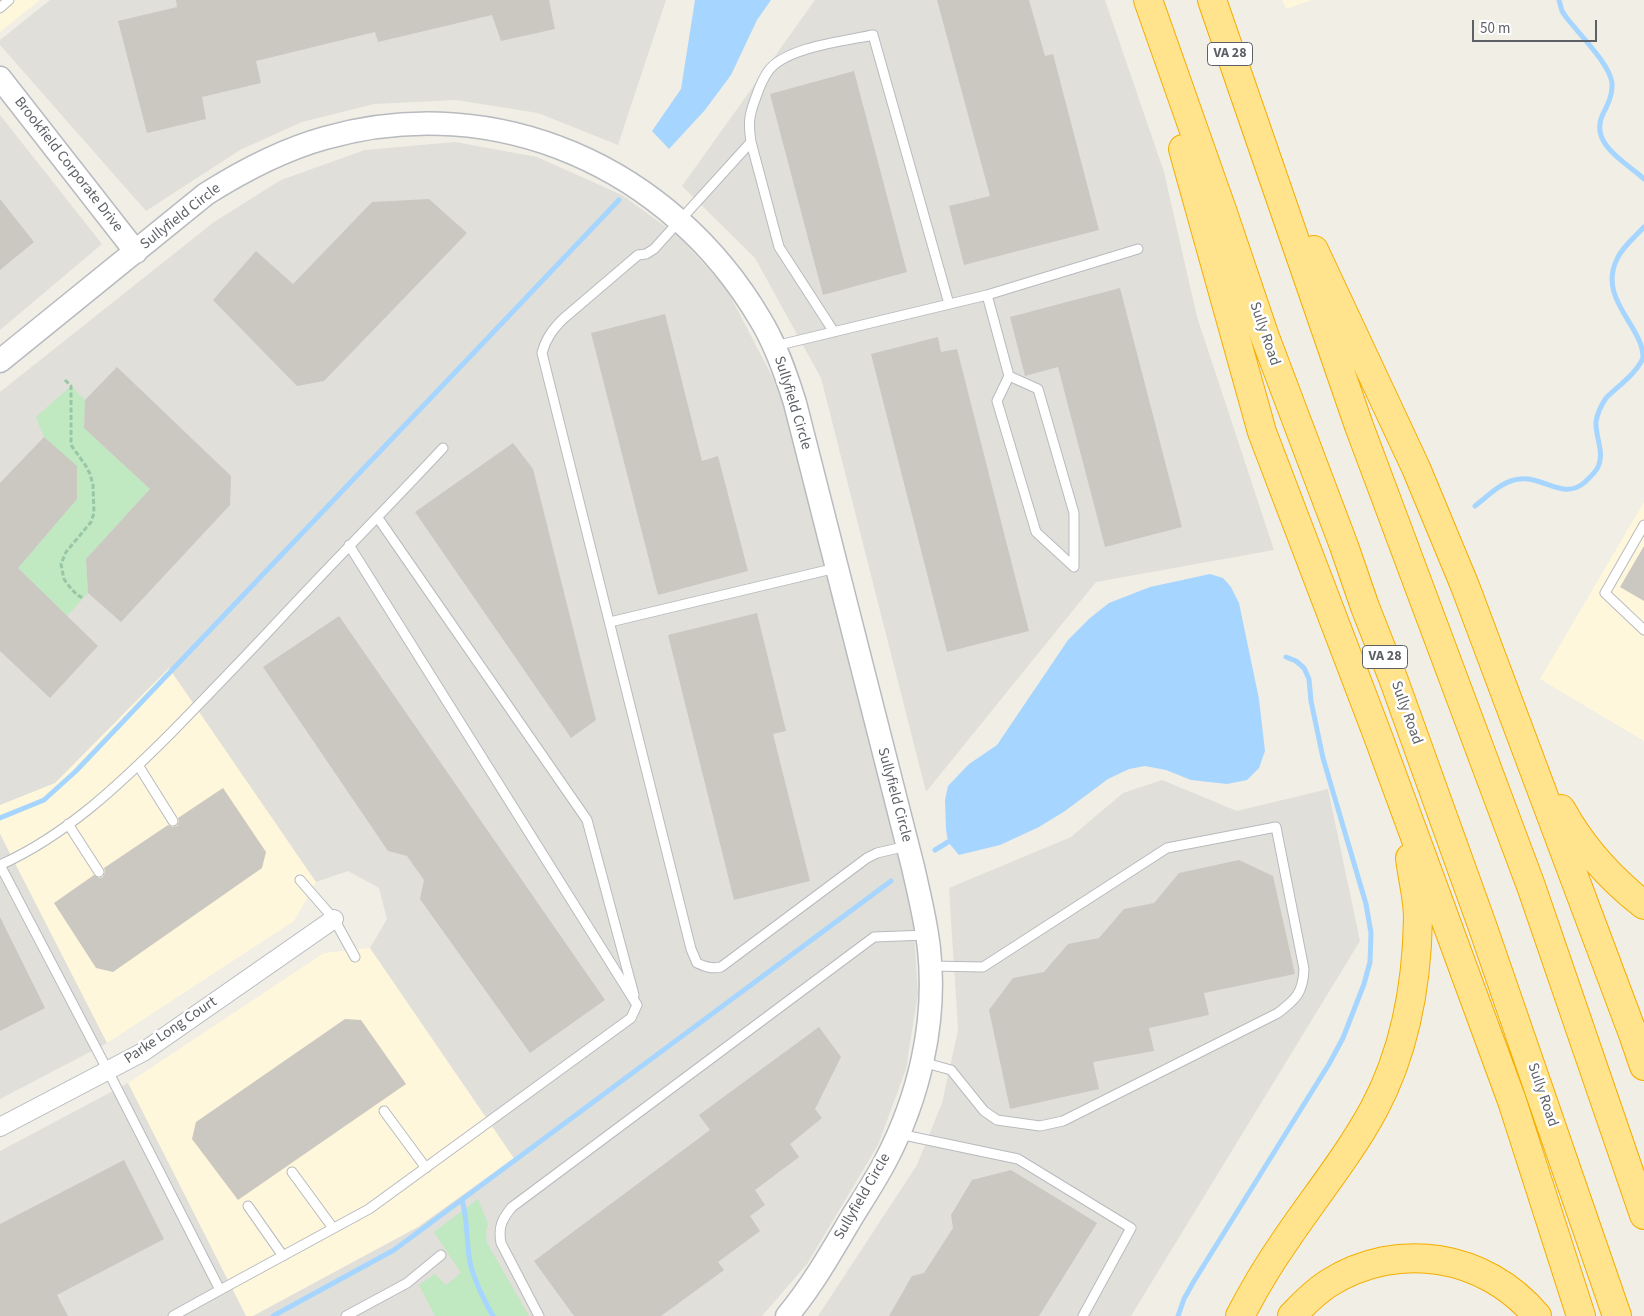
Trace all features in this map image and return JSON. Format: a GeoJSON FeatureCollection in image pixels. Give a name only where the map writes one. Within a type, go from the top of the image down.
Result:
{"type":"FeatureCollection","features":[{"type":"Feature","properties":{"kind":"highway"},"geometry":{"type":"LineString","coordinates":[[1143,0],[1262,432],[1376,730],[1512,1101],[1581,1316]]}},
{"type":"Feature","properties":{"kind":"highway","name":"Sully Road"},"geometry":{"type":"LineString","coordinates":[[1148,0],[1265,337],[1393,678],[1482,925],[1617,1316]]}},
{"type":"Feature","properties":{"kind":"highway","name":"VA 28"},"geometry":{"type":"LineString","coordinates":[[1212,0],[1359,426],[1530,886],[1644,1216]]}},
{"type":"Feature","properties":{"kind":"highway"},"geometry":{"type":"LineString","coordinates":[[1248,107],[1419,476],[1465,586],[1644,1066]]}},
{"type":"Feature","properties":{"kind":"highway"},"geometry":{"type":"LineString","coordinates":[[1240,1316],[1256,1286],[1282,1245],[1350,1148],[1374,1109],[1393,1066],[1410,1007],[1418,916],[1408,845],[1376,730]]}},
{"type":"Feature","properties":{"kind":"highway"},"geometry":{"type":"LineString","coordinates":[[1526,747],[1572,830],[1613,878],[1644,905]]}},
{"type":"Feature","properties":{"kind":"highway"},"geometry":{"type":"LineString","coordinates":[[1292,1316],[1308,1299],[1350,1271],[1375,1262],[1401,1258],[1427,1258],[1454,1262],[1480,1272],[1516,1294],[1537,1316]]}},
{"type":"Feature","properties":{"kind":"street","name":"Brookfield Corporate Drive"},"geometry":{"type":"LineString","coordinates":[[0,78],[136,252]]}},
{"type":"Feature","properties":{"kind":"street","name":"Sullyfield Circle"},"geometry":{"type":"LineString","coordinates":[[0,361],[206,194],[236,176],[276,156],[326,138],[379,127],[407,124],[461,125],[516,134],[569,151],[620,176],[644,191],[681,221],[710,249],[729,271],[761,320],[774,346],[795,403],[925,919],[930,966],[926,1042],[910,1104],[899,1134],[885,1162],[833,1249],[796,1306],[787,1316]]}},
{"type":"Feature","properties":{"kind":"street","name":"Parke Long Court"},"geometry":{"type":"LineString","coordinates":[[0,1127],[143,1052],[334,919]]}},
{"type":"Feature","properties":{"kind":"lane"},"geometry":{"type":"LineString","coordinates":[[0,8],[9,0]]}},
{"type":"Feature","properties":{"kind":"lane"},"geometry":{"type":"LineString","coordinates":[[834,332],[779,247],[748,125],[760,87],[770,69],[787,56],[805,50],[873,35],[949,304]]}},
{"type":"Feature","properties":{"kind":"lane"},"geometry":{"type":"LineString","coordinates":[[751,142],[654,249],[646,254],[638,255],[563,319],[552,331],[545,342],[542,352],[697,963],[705,967],[721,967],[867,858],[877,853],[907,846]]}},
{"type":"Feature","properties":{"kind":"lane"},"geometry":{"type":"LineString","coordinates":[[774,346],[987,295],[1138,249]]}},
{"type":"Feature","properties":{"kind":"lane"},"geometry":{"type":"LineString","coordinates":[[987,295],[1009,376],[998,400],[1036,532],[1074,567],[1074,513],[1038,389],[1009,376]]}},
{"type":"Feature","properties":{"kind":"lane"},"geometry":{"type":"LineString","coordinates":[[220,1290],[0,865],[37,846],[68,824],[98,801],[138,765],[229,674],[349,545],[378,518],[443,448]]}},
{"type":"Feature","properties":{"kind":"lane"},"geometry":{"type":"LineString","coordinates":[[173,1316],[369,1209],[630,1018],[637,1005],[587,820],[378,518]]}},
{"type":"Feature","properties":{"kind":"lane"},"geometry":{"type":"LineString","coordinates":[[1644,525],[1605,593],[1644,630]]}},
{"type":"Feature","properties":{"kind":"lane"},"geometry":{"type":"LineString","coordinates":[[349,545],[637,1005]]}},
{"type":"Feature","properties":{"kind":"lane"},"geometry":{"type":"LineString","coordinates":[[610,622],[836,568]]}},
{"type":"Feature","properties":{"kind":"lane"},"geometry":{"type":"LineString","coordinates":[[138,765],[173,822]]}},
{"type":"Feature","properties":{"kind":"lane"},"geometry":{"type":"LineString","coordinates":[[68,824],[99,872]]}},
{"type":"Feature","properties":{"kind":"lane"},"geometry":{"type":"LineString","coordinates":[[922,1062],[951,1070],[984,1111],[997,1120],[1040,1126],[1052,1124],[1278,1013],[1295,1000],[1304,981],[1304,969],[1276,827],[1167,848],[983,968],[930,966]]}},
{"type":"Feature","properties":{"kind":"lane"},"geometry":{"type":"LineString","coordinates":[[300,880],[334,919],[354,957]]}},
{"type":"Feature","properties":{"kind":"lane"},"geometry":{"type":"LineString","coordinates":[[539,1316],[501,1243],[499,1234],[500,1223],[512,1207],[874,937],[927,934]]}},
{"type":"Feature","properties":{"kind":"lane"},"geometry":{"type":"LineString","coordinates":[[384,1111],[426,1168]]}},
{"type":"Feature","properties":{"kind":"lane"},"geometry":{"type":"LineString","coordinates":[[899,1134],[1018,1160],[1131,1228],[1083,1316]]}},
{"type":"Feature","properties":{"kind":"lane"},"geometry":{"type":"LineString","coordinates":[[292,1172],[333,1228]]}},
{"type":"Feature","properties":{"kind":"lane"},"geometry":{"type":"LineString","coordinates":[[248,1206],[283,1256]]}},
{"type":"Feature","properties":{"kind":"lane"},"geometry":{"type":"LineString","coordinates":[[346,1316],[407,1283],[441,1255]]}},
{"type":"Feature","properties":{"kind":"path"},"geometry":{"type":"LineString","coordinates":[[65,380],[71,386],[71,445],[86,466],[93,485],[94,513],[91,522],[66,552],[62,564],[64,579],[77,595],[83,598]]}},
{"type":"Feature","properties":{"kind":"shaded area"},"geometry":{"type":"Polygon","coordinates":[[[0,0],[40,0],[0,32],[0,0]]]}},
{"type":"Feature","properties":{"kind":"shaded area"},"geometry":{"type":"Polygon","coordinates":[[[50,0],[666,0],[618,145],[538,113],[456,100],[374,104],[302,122],[240,150],[146,211],[0,45],[0,40],[50,0]]]}},
{"type":"Feature","properties":{"kind":"shaded area"},"geometry":{"type":"Polygon","coordinates":[[[815,0],[1105,0],[1164,172],[1197,317],[1274,550],[1096,582],[926,792],[821,378],[755,258],[682,186],[815,0]]]}},
{"type":"Feature","properties":{"kind":"shaded area"},"geometry":{"type":"Polygon","coordinates":[[[1282,0],[1312,0],[1286,9],[1282,0]]]}},
{"type":"Feature","properties":{"kind":"shaded area"},"geometry":{"type":"Polygon","coordinates":[[[0,115],[102,244],[0,330],[0,115]]]}},
{"type":"Feature","properties":{"kind":"shaded area"},"geometry":{"type":"Polygon","coordinates":[[[455,142],[537,157],[622,195],[677,235],[726,288],[785,401],[913,916],[918,993],[906,1069],[878,1145],[807,1264],[762,1316],[253,1316],[418,1227],[514,1158],[370,948],[387,919],[379,888],[348,871],[316,882],[169,668],[55,783],[0,805],[0,392],[214,222],[281,180],[365,150],[455,142]]]}},
{"type":"Feature","properties":{"kind":"shaded area"},"geometry":{"type":"Polygon","coordinates":[[[1644,502],[1644,741],[1540,679],[1644,502]]]}},
{"type":"Feature","properties":{"kind":"shaded area"},"geometry":{"type":"Polygon","coordinates":[[[169,668],[316,882],[294,921],[107,1043],[0,834],[0,805],[55,783],[169,668]]]}},
{"type":"Feature","properties":{"kind":"shaded area"},"geometry":{"type":"Polygon","coordinates":[[[1162,780],[1237,811],[1328,789],[1360,941],[1131,1316],[818,1316],[917,1165],[942,1103],[958,1030],[949,888],[1071,837],[1123,793],[1162,780]]]}},
{"type":"Feature","properties":{"kind":"shaded area"},"geometry":{"type":"Polygon","coordinates":[[[0,834],[107,1043],[0,1099],[0,834]]]}},
{"type":"Feature","properties":{"kind":"shaded area"},"geometry":{"type":"Polygon","coordinates":[[[370,948],[514,1159],[418,1227],[253,1316],[246,1316],[128,1083],[324,953],[370,948]]]}},
{"type":"Feature","properties":{"kind":"shaded area"},"geometry":{"type":"Polygon","coordinates":[[[128,1083],[246,1316],[0,1316],[0,1151],[128,1083]]]}},
{"type":"Feature","properties":{"kind":"green space"},"geometry":{"type":"Polygon","coordinates":[[[71,386],[85,400],[84,428],[150,489],[86,559],[88,593],[67,616],[18,568],[77,499],[77,469],[44,437],[36,417],[71,386]]]}},
{"type":"Feature","properties":{"kind":"green space"},"geometry":{"type":"Polygon","coordinates":[[[478,1199],[488,1224],[486,1232],[487,1243],[529,1316],[435,1316],[419,1285],[435,1274],[446,1285],[461,1273],[434,1232],[478,1199]]]}},
{"type":"Feature","properties":{"kind":"water"},"geometry":{"type":"Polygon","coordinates":[[[695,0],[771,0],[757,20],[731,75],[705,110],[669,149],[652,131],[681,89],[695,0]]]}},
{"type":"Feature","properties":{"kind":"water"},"geometry":{"type":"Polygon","coordinates":[[[1210,574],[1223,578],[1231,587],[1239,603],[1259,699],[1265,751],[1259,768],[1247,780],[1227,784],[1191,780],[1166,770],[1145,766],[1129,769],[1108,779],[1065,811],[1039,827],[1000,845],[959,855],[948,842],[945,800],[948,786],[969,764],[997,745],[1068,640],[1090,618],[1109,603],[1150,587],[1210,574]]]}},
{"type":"Feature","properties":{"kind":"building"},"geometry":{"type":"Polygon","coordinates":[[[176,0],[549,0],[555,29],[501,41],[492,15],[378,42],[375,32],[256,61],[261,83],[202,97],[206,119],[147,133],[118,21],[177,7],[176,0]]]}},
{"type":"Feature","properties":{"kind":"building"},"geometry":{"type":"Polygon","coordinates":[[[937,0],[1029,0],[1045,56],[1053,54],[1099,230],[964,265],[949,206],[990,196],[937,0]]]}},
{"type":"Feature","properties":{"kind":"building"},"geometry":{"type":"Polygon","coordinates":[[[854,71],[907,272],[823,295],[770,94],[854,71]]]}},
{"type":"Feature","properties":{"kind":"building"},"geometry":{"type":"Polygon","coordinates":[[[0,199],[34,242],[0,270],[0,199]]]}},
{"type":"Feature","properties":{"kind":"building"},"geometry":{"type":"Polygon","coordinates":[[[429,199],[467,233],[324,381],[297,386],[213,300],[256,251],[293,284],[372,202],[429,199]]]}},
{"type":"Feature","properties":{"kind":"building"},"geometry":{"type":"Polygon","coordinates":[[[1120,288],[1182,527],[1105,547],[1058,367],[1025,376],[1010,317],[1120,288]]]}},
{"type":"Feature","properties":{"kind":"building"},"geometry":{"type":"Polygon","coordinates":[[[665,314],[702,461],[718,456],[748,571],[658,595],[591,333],[665,314]]]}},
{"type":"Feature","properties":{"kind":"building"},"geometry":{"type":"Polygon","coordinates":[[[938,337],[941,352],[957,349],[1029,631],[947,652],[871,354],[938,337]]]}},
{"type":"Feature","properties":{"kind":"building"},"geometry":{"type":"Polygon","coordinates":[[[117,367],[231,476],[230,505],[121,622],[88,593],[86,559],[150,489],[84,428],[85,400],[117,367]]]}},
{"type":"Feature","properties":{"kind":"building"},"geometry":{"type":"Polygon","coordinates":[[[44,437],[77,466],[77,499],[18,568],[98,646],[50,698],[0,651],[0,483],[44,437]]]}},
{"type":"Feature","properties":{"kind":"building"},"geometry":{"type":"Polygon","coordinates":[[[513,443],[533,469],[596,720],[571,738],[415,512],[513,443]]]}},
{"type":"Feature","properties":{"kind":"building"},"geometry":{"type":"Polygon","coordinates":[[[1644,546],[1644,601],[1620,587],[1644,546]]]}},
{"type":"Feature","properties":{"kind":"building"},"geometry":{"type":"Polygon","coordinates":[[[757,613],[786,731],[773,734],[810,881],[734,900],[668,635],[757,613]]]}},
{"type":"Feature","properties":{"kind":"building"},"geometry":{"type":"Polygon","coordinates":[[[339,616],[605,1000],[530,1053],[420,899],[424,880],[407,856],[388,851],[263,667],[339,616]]]}},
{"type":"Feature","properties":{"kind":"building"},"geometry":{"type":"Polygon","coordinates":[[[223,788],[266,852],[262,868],[113,972],[96,968],[54,903],[94,875],[99,878],[103,877],[104,868],[168,825],[177,826],[178,818],[223,788]]]}},
{"type":"Feature","properties":{"kind":"building"},"geometry":{"type":"Polygon","coordinates":[[[1239,860],[1273,876],[1295,974],[1204,993],[1209,1015],[1149,1028],[1154,1051],[1093,1062],[1099,1089],[1010,1109],[989,1010],[1013,978],[1044,972],[1068,944],[1099,938],[1124,909],[1154,903],[1179,873],[1239,860]]]}},
{"type":"Feature","properties":{"kind":"building"},"geometry":{"type":"Polygon","coordinates":[[[0,917],[45,1008],[0,1031],[0,917]]]}},
{"type":"Feature","properties":{"kind":"building"},"geometry":{"type":"Polygon","coordinates":[[[345,1019],[361,1020],[406,1084],[238,1200],[192,1139],[196,1122],[345,1019]]]}},
{"type":"Feature","properties":{"kind":"building"},"geometry":{"type":"Polygon","coordinates":[[[819,1027],[841,1057],[815,1109],[822,1118],[790,1144],[799,1157],[755,1190],[765,1205],[750,1216],[760,1231],[718,1262],[724,1270],[661,1316],[574,1316],[534,1261],[710,1130],[699,1115],[819,1027]]]}},
{"type":"Feature","properties":{"kind":"building"},"geometry":{"type":"Polygon","coordinates":[[[124,1160],[164,1239],[57,1295],[68,1316],[0,1316],[0,1224],[124,1160]]]}},
{"type":"Feature","properties":{"kind":"building"},"geometry":{"type":"Polygon","coordinates":[[[1011,1170],[1097,1223],[1039,1316],[889,1316],[912,1276],[924,1273],[953,1228],[951,1215],[972,1180],[1011,1170]]]}},
{"type":"Feature","properties":{"kind":"waterway"},"geometry":{"type":"LineString","coordinates":[[1559,0],[1566,17],[1600,58],[1610,75],[1612,92],[1602,116],[1601,136],[1612,152],[1644,179]]}},
{"type":"Feature","properties":{"kind":"waterway"},"geometry":{"type":"LineString","coordinates":[[0,818],[44,800],[76,771],[619,200]]}},
{"type":"Feature","properties":{"kind":"waterway"},"geometry":{"type":"LineString","coordinates":[[1475,506],[1496,489],[1514,480],[1529,479],[1561,489],[1569,489],[1585,482],[1597,469],[1600,462],[1596,427],[1597,416],[1606,398],[1631,375],[1643,358],[1637,335],[1617,300],[1613,287],[1612,273],[1622,250],[1644,227]]}},
{"type":"Feature","properties":{"kind":"waterway"},"geometry":{"type":"LineString","coordinates":[[1178,1316],[1184,1299],[1194,1281],[1329,1064],[1343,1038],[1364,984],[1370,962],[1371,933],[1366,904],[1323,758],[1311,701],[1309,679],[1304,668],[1296,661],[1286,657]]}},
{"type":"Feature","properties":{"kind":"waterway"},"geometry":{"type":"LineString","coordinates":[[935,850],[948,842]]}},
{"type":"Feature","properties":{"kind":"waterway"},"geometry":{"type":"LineString","coordinates":[[273,1316],[394,1250],[891,881]]}},
{"type":"Feature","properties":{"kind":"waterway"},"geometry":{"type":"LineString","coordinates":[[462,1200],[472,1269],[493,1316]]}}]}
